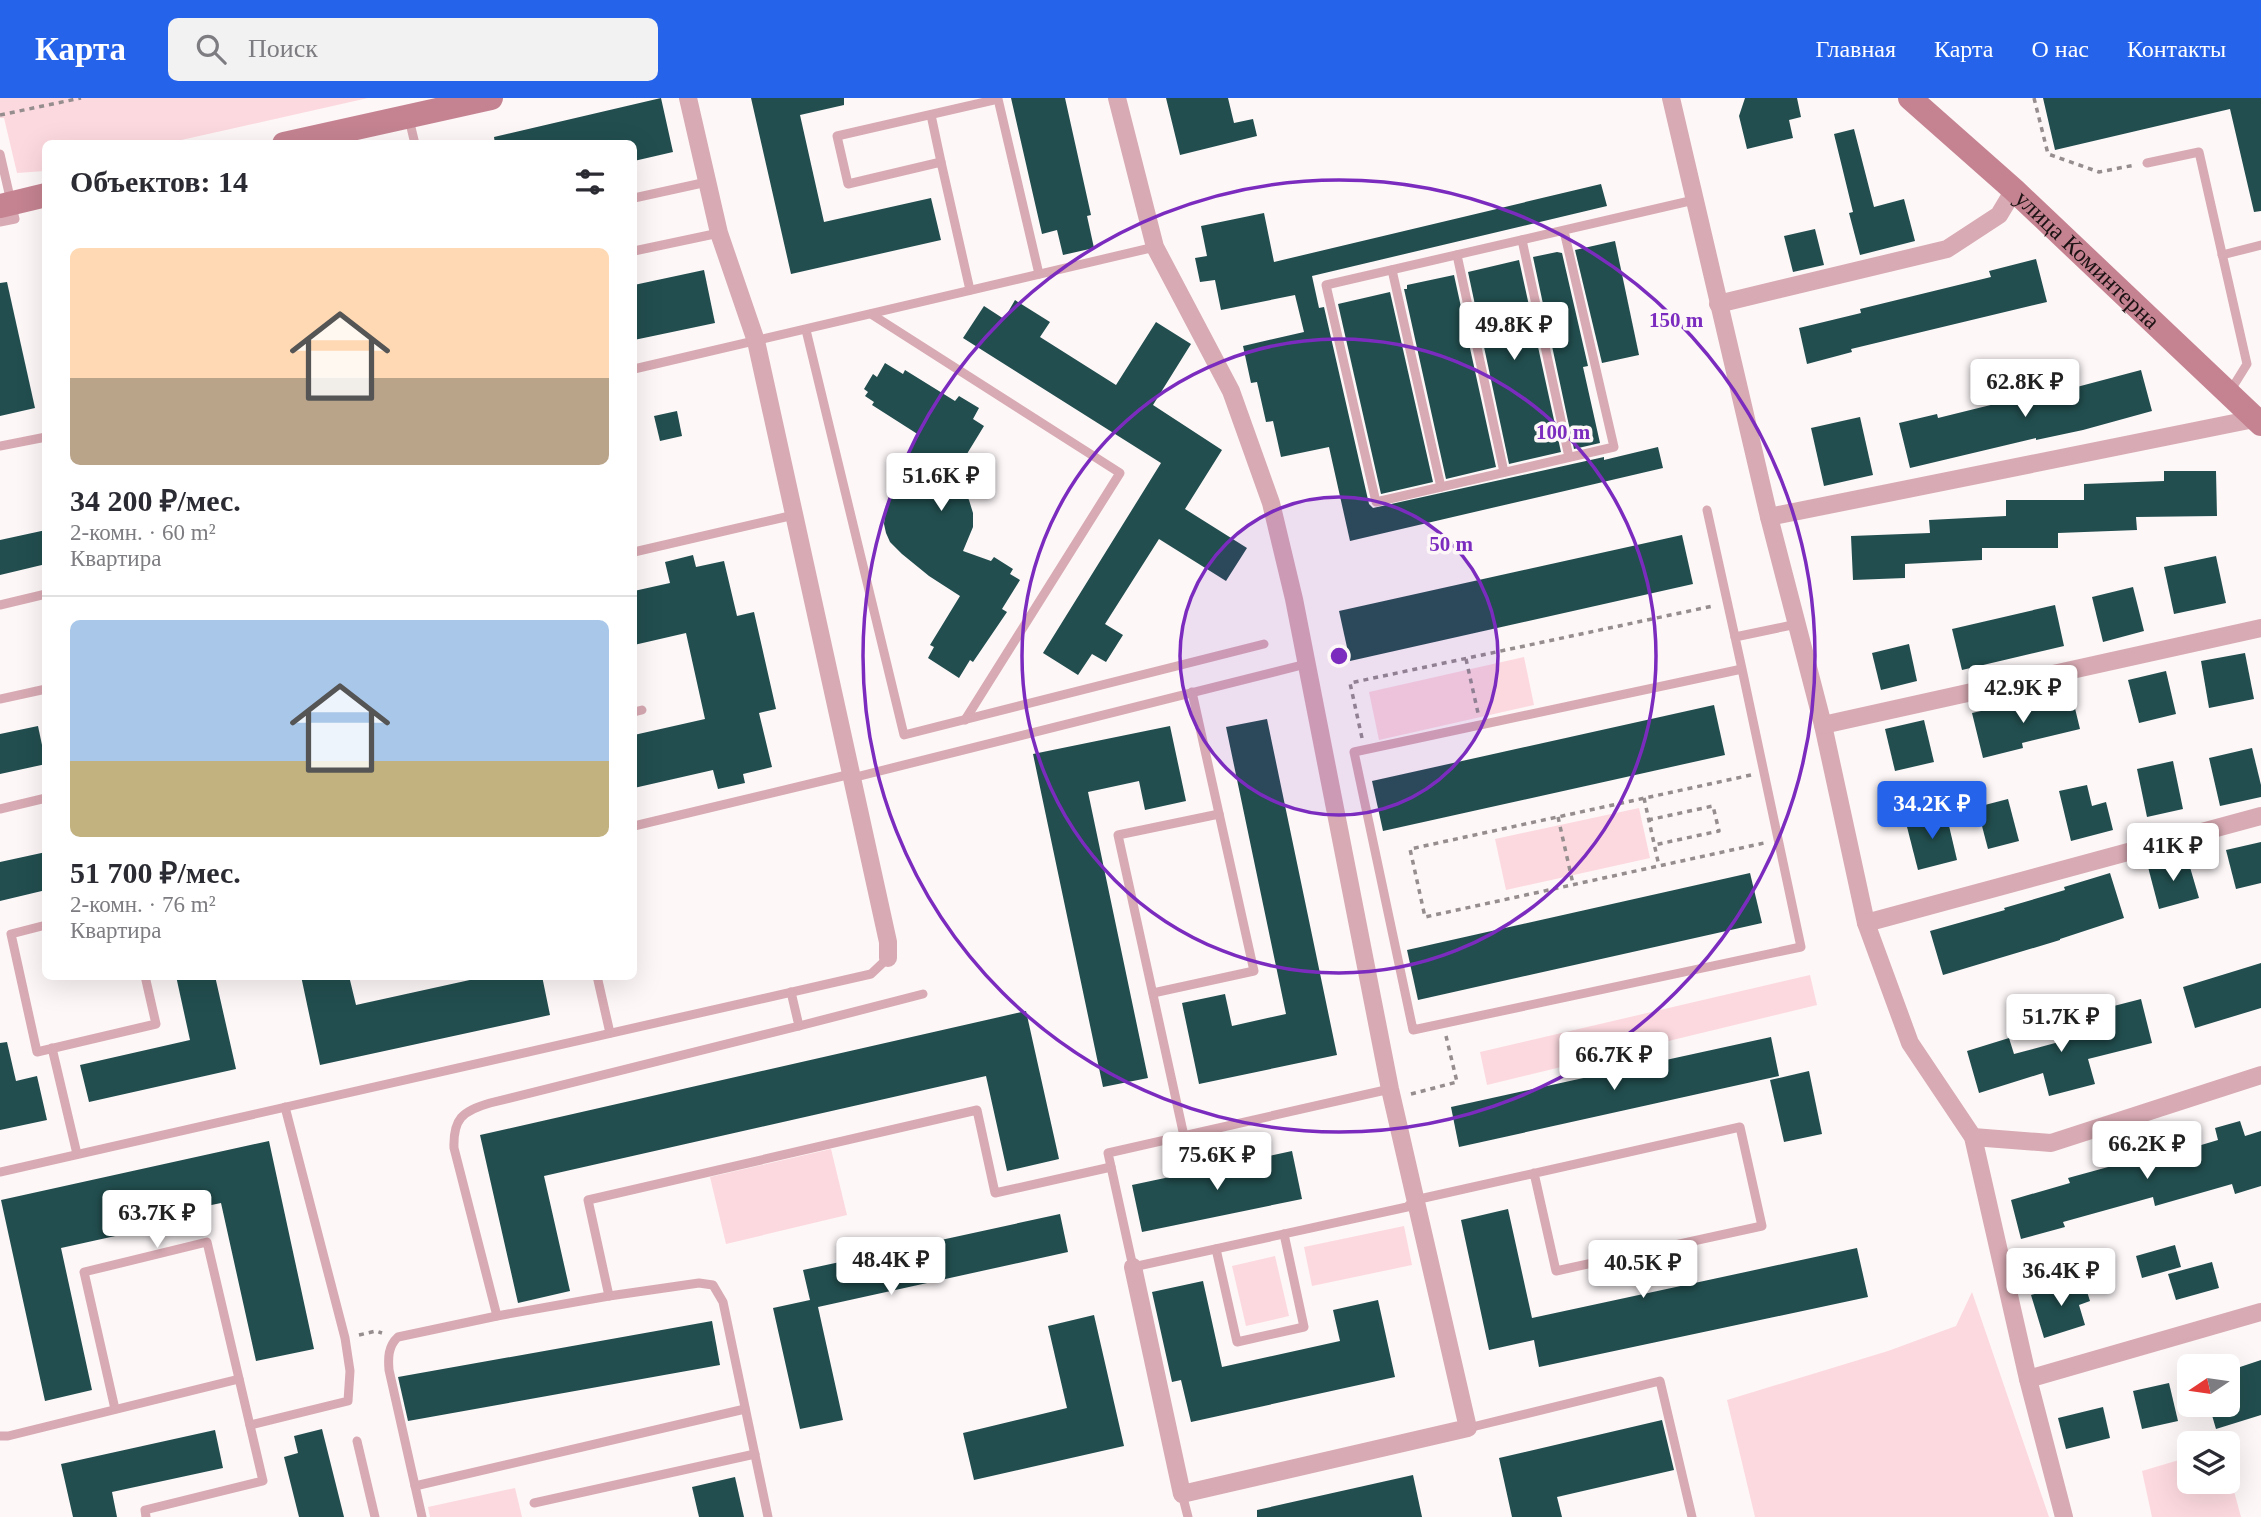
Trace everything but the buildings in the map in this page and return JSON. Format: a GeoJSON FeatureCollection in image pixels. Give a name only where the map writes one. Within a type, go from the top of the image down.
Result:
{"type":"FeatureCollection","features":[{"type":"Feature","properties":{"kind":"street"},"geometry":{"type":"LineString","coordinates":[[303,140],[491,98]]}},
{"type":"Feature","properties":{"kind":"street"},"geometry":{"type":"LineString","coordinates":[[688,98],[719,233],[756,341],[888,942],[888,958]]}},
{"type":"Feature","properties":{"kind":"street"},"geometry":{"type":"LineString","coordinates":[[1117,98],[1155,247],[1231,391],[1271,503],[1294,599],[1391,1094],[1468,1428],[1182,1494],[1133,1267]]}},
{"type":"Feature","properties":{"kind":"street"},"geometry":{"type":"LineString","coordinates":[[1671,98],[1769,517],[1823,725],[1866,923],[1910,1043],[1973,1137],[2028,1379],[2064,1517]]}},
{"type":"Feature","properties":{"kind":"street","name":"улица Коминтерна"},"geometry":{"type":"LineString","coordinates":[[1910,98],[2014,190],[2258,421]]}},
{"type":"Feature","properties":{"kind":"street"},"geometry":{"type":"LineString","coordinates":[[1718,304],[1947,249],[1999,215],[2014,190]]}},
{"type":"Feature","properties":{"kind":"street"},"geometry":{"type":"LineString","coordinates":[[3,211],[42,196]]}},
{"type":"Feature","properties":{"kind":"street"},"geometry":{"type":"LineString","coordinates":[[1769,517],[2258,421]]}},
{"type":"Feature","properties":{"kind":"street"},"geometry":{"type":"LineString","coordinates":[[1823,725],[2261,628]]}},
{"type":"Feature","properties":{"kind":"street"},"geometry":{"type":"LineString","coordinates":[[1866,923],[2261,816]]}},
{"type":"Feature","properties":{"kind":"street"},"geometry":{"type":"LineString","coordinates":[[1973,1137],[2051,1143],[2261,1075]]}},
{"type":"Feature","properties":{"kind":"street"},"geometry":{"type":"LineString","coordinates":[[2028,1379],[2261,1312]]}},
{"type":"Feature","properties":{"kind":"lane"},"geometry":{"type":"LineString","coordinates":[[941,162],[848,184],[837,136],[998,99],[1038,274]]}},
{"type":"Feature","properties":{"kind":"lane"},"geometry":{"type":"LineString","coordinates":[[931,115],[971,290]]}},
{"type":"Feature","properties":{"kind":"lane"},"geometry":{"type":"LineString","coordinates":[[409,117],[414,140]]}},
{"type":"Feature","properties":{"kind":"lane"},"geometry":{"type":"LineString","coordinates":[[2147,163],[2199,152],[2247,364],[2228,395]]}},
{"type":"Feature","properties":{"kind":"lane"},"geometry":{"type":"LineString","coordinates":[[0,155],[3,211]]}},
{"type":"Feature","properties":{"kind":"lane"},"geometry":{"type":"LineString","coordinates":[[637,197],[708,182]]}},
{"type":"Feature","properties":{"kind":"lane"},"geometry":{"type":"LineString","coordinates":[[1564,231],[1614,447],[1376,502],[1326,285],[1694,200]]}},
{"type":"Feature","properties":{"kind":"lane"},"geometry":{"type":"LineString","coordinates":[[637,250],[719,233]]}},
{"type":"Feature","properties":{"kind":"lane"},"geometry":{"type":"LineString","coordinates":[[1522,240],[1569,457]]}},
{"type":"Feature","properties":{"kind":"lane"},"geometry":{"type":"LineString","coordinates":[[2222,255],[2261,245]]}},
{"type":"Feature","properties":{"kind":"lane"},"geometry":{"type":"LineString","coordinates":[[637,368],[1155,247]]}},
{"type":"Feature","properties":{"kind":"lane"},"geometry":{"type":"LineString","coordinates":[[1457,255],[1504,472]]}},
{"type":"Feature","properties":{"kind":"lane"},"geometry":{"type":"LineString","coordinates":[[1392,270],[1441,487]]}},
{"type":"Feature","properties":{"kind":"lane"},"geometry":{"type":"LineString","coordinates":[[871,314],[1120,473],[965,720]]}},
{"type":"Feature","properties":{"kind":"lane"},"geometry":{"type":"LineString","coordinates":[[806,330],[904,735],[1264,644]]}},
{"type":"Feature","properties":{"kind":"lane"},"geometry":{"type":"LineString","coordinates":[[0,446],[42,438]]}},
{"type":"Feature","properties":{"kind":"lane"},"geometry":{"type":"LineString","coordinates":[[1707,510],[1742,669],[1801,947],[1413,1030],[1354,752],[1742,669]]}},
{"type":"Feature","properties":{"kind":"lane"},"geometry":{"type":"LineString","coordinates":[[637,551],[794,515]]}},
{"type":"Feature","properties":{"kind":"lane"},"geometry":{"type":"LineString","coordinates":[[0,605],[42,595]]}},
{"type":"Feature","properties":{"kind":"lane"},"geometry":{"type":"LineString","coordinates":[[1735,637],[1797,624]]}},
{"type":"Feature","properties":{"kind":"lane"},"geometry":{"type":"LineString","coordinates":[[637,825],[852,776],[1306,664]]}},
{"type":"Feature","properties":{"kind":"lane"},"geometry":{"type":"LineString","coordinates":[[0,699],[42,690]]}},
{"type":"Feature","properties":{"kind":"lane"},"geometry":{"type":"LineString","coordinates":[[1153,993],[1254,971],[1192,692]]}},
{"type":"Feature","properties":{"kind":"lane"},"geometry":{"type":"LineString","coordinates":[[0,809],[42,799]]}},
{"type":"Feature","properties":{"kind":"lane"},"geometry":{"type":"LineString","coordinates":[[1184,1136],[1118,835],[1219,814]]}},
{"type":"Feature","properties":{"kind":"lane"},"geometry":{"type":"LineString","coordinates":[[42,926],[11,933],[37,1052],[156,1024],[146,980]]}},
{"type":"Feature","properties":{"kind":"lane"},"geometry":{"type":"LineString","coordinates":[[0,1172],[871,974],[888,958]]}},
{"type":"Feature","properties":{"kind":"lane"},"geometry":{"type":"LineString","coordinates":[[598,980],[610,1033]]}},
{"type":"Feature","properties":{"kind":"lane"},"geometry":{"type":"LineString","coordinates":[[791,992],[799,1026]]}},
{"type":"Feature","properties":{"kind":"lane"},"geometry":{"type":"LineString","coordinates":[[497,1316],[454,1149],[457,1122],[465,1112],[489,1103],[923,994]]}},
{"type":"Feature","properties":{"kind":"lane"},"geometry":{"type":"LineString","coordinates":[[52,1048],[77,1154]]}},
{"type":"Feature","properties":{"kind":"lane"},"geometry":{"type":"LineString","coordinates":[[1391,1094],[1108,1153],[1133,1267],[1408,1207],[1415,1200],[1534,1173],[1740,1127],[1762,1226],[1556,1272],[1534,1173]]}},
{"type":"Feature","properties":{"kind":"lane"},"geometry":{"type":"LineString","coordinates":[[250,1425],[348,1401],[350,1371],[345,1338],[285,1107]]}},
{"type":"Feature","properties":{"kind":"lane"},"geometry":{"type":"LineString","coordinates":[[610,1296],[588,1200],[977,1110],[995,1193],[1111,1167]]}},
{"type":"Feature","properties":{"kind":"lane"},"geometry":{"type":"LineString","coordinates":[[1216,1249],[1237,1342],[1304,1327],[1284,1234]]}},
{"type":"Feature","properties":{"kind":"lane"},"geometry":{"type":"LineString","coordinates":[[115,1409],[84,1272],[207,1242],[262,1481],[145,1510],[146,1517]]}},
{"type":"Feature","properties":{"kind":"lane"},"geometry":{"type":"LineString","coordinates":[[422,1517],[389,1370],[388,1357],[392,1343],[398,1337],[497,1316],[699,1283],[713,1285],[723,1302],[768,1517]]}},
{"type":"Feature","properties":{"kind":"lane"},"geometry":{"type":"LineString","coordinates":[[0,1436],[239,1379]]}},
{"type":"Feature","properties":{"kind":"lane"},"geometry":{"type":"LineString","coordinates":[[1468,1428],[1660,1381],[1692,1517]]}},
{"type":"Feature","properties":{"kind":"lane"},"geometry":{"type":"LineString","coordinates":[[415,1486],[745,1409]]}},
{"type":"Feature","properties":{"kind":"lane"},"geometry":{"type":"LineString","coordinates":[[357,1441],[375,1517]]}},
{"type":"Feature","properties":{"kind":"lane"},"geometry":{"type":"LineString","coordinates":[[534,1503],[755,1454]]}},
{"type":"Feature","properties":{"kind":"lane"},"geometry":{"type":"LineString","coordinates":[[1182,1494],[1188,1517]]}},
{"type":"Feature","properties":{"kind":"path"},"geometry":{"type":"LineString","coordinates":[[0,115],[81,98]]}},
{"type":"Feature","properties":{"kind":"path"},"geometry":{"type":"LineString","coordinates":[[2034,98],[2048,154],[2099,172],[2147,163]]}},
{"type":"Feature","properties":{"kind":"path"},"geometry":{"type":"LineString","coordinates":[[1364,750],[1350,684],[1727,603]]}},
{"type":"Feature","properties":{"kind":"path"},"geometry":{"type":"LineString","coordinates":[[1466,659],[1481,725]]}},
{"type":"Feature","properties":{"kind":"path"},"geometry":{"type":"LineString","coordinates":[[1764,772],[1410,849],[1425,917],[1778,840]]}},
{"type":"Feature","properties":{"kind":"path"},"geometry":{"type":"LineString","coordinates":[[1644,798],[1658,866]]}},
{"type":"Feature","properties":{"kind":"path"},"geometry":{"type":"LineString","coordinates":[[1648,820],[1713,806],[1719,831],[1654,845]]}},
{"type":"Feature","properties":{"kind":"path"},"geometry":{"type":"LineString","coordinates":[[1558,817],[1573,884]]}},
{"type":"Feature","properties":{"kind":"path"},"geometry":{"type":"LineString","coordinates":[[1391,1094],[1457,1082],[1444,1024]]}},
{"type":"Feature","properties":{"kind":"shaded area"},"geometry":{"type":"Polygon","coordinates":[[[0,98],[368,98],[181,140],[42,140],[42,171],[17,173],[4,118],[0,118],[0,98]]]}},
{"type":"Feature","properties":{"kind":"shaded area"},"geometry":{"type":"Polygon","coordinates":[[[1524,657],[1534,705],[1379,740],[1369,692],[1524,657]]]}},
{"type":"Feature","properties":{"kind":"shaded area"},"geometry":{"type":"Polygon","coordinates":[[[1639,808],[1650,858],[1506,890],[1495,839],[1639,808]]]}},
{"type":"Feature","properties":{"kind":"shaded area"},"geometry":{"type":"Polygon","coordinates":[[[1810,975],[1817,1005],[1487,1085],[1480,1052],[1810,975]]]}},
{"type":"Feature","properties":{"kind":"shaded area"},"geometry":{"type":"Polygon","coordinates":[[[831,1149],[847,1215],[726,1244],[710,1177],[831,1149]]]}},
{"type":"Feature","properties":{"kind":"shaded area"},"geometry":{"type":"Polygon","coordinates":[[[1404,1226],[1412,1265],[1312,1286],[1304,1247],[1404,1226]]]}},
{"type":"Feature","properties":{"kind":"shaded area"},"geometry":{"type":"Polygon","coordinates":[[[1275,1256],[1289,1316],[1246,1326],[1232,1266],[1275,1256]]]}},
{"type":"Feature","properties":{"kind":"shaded area"},"geometry":{"type":"Polygon","coordinates":[[[1972,1292],[2049,1517],[1755,1517],[1727,1400],[1888,1351],[1956,1326],[1972,1292]]]}},
{"type":"Feature","properties":{"kind":"shaded area"},"geometry":{"type":"Polygon","coordinates":[[[2177,1461],[2177,1494],[2235,1494],[2241,1517],[2152,1517],[2142,1471],[2177,1461]]]}},
{"type":"Feature","properties":{"kind":"shaded area"},"geometry":{"type":"Polygon","coordinates":[[[515,1488],[522,1517],[430,1517],[428,1507],[515,1488]]]}}]}
